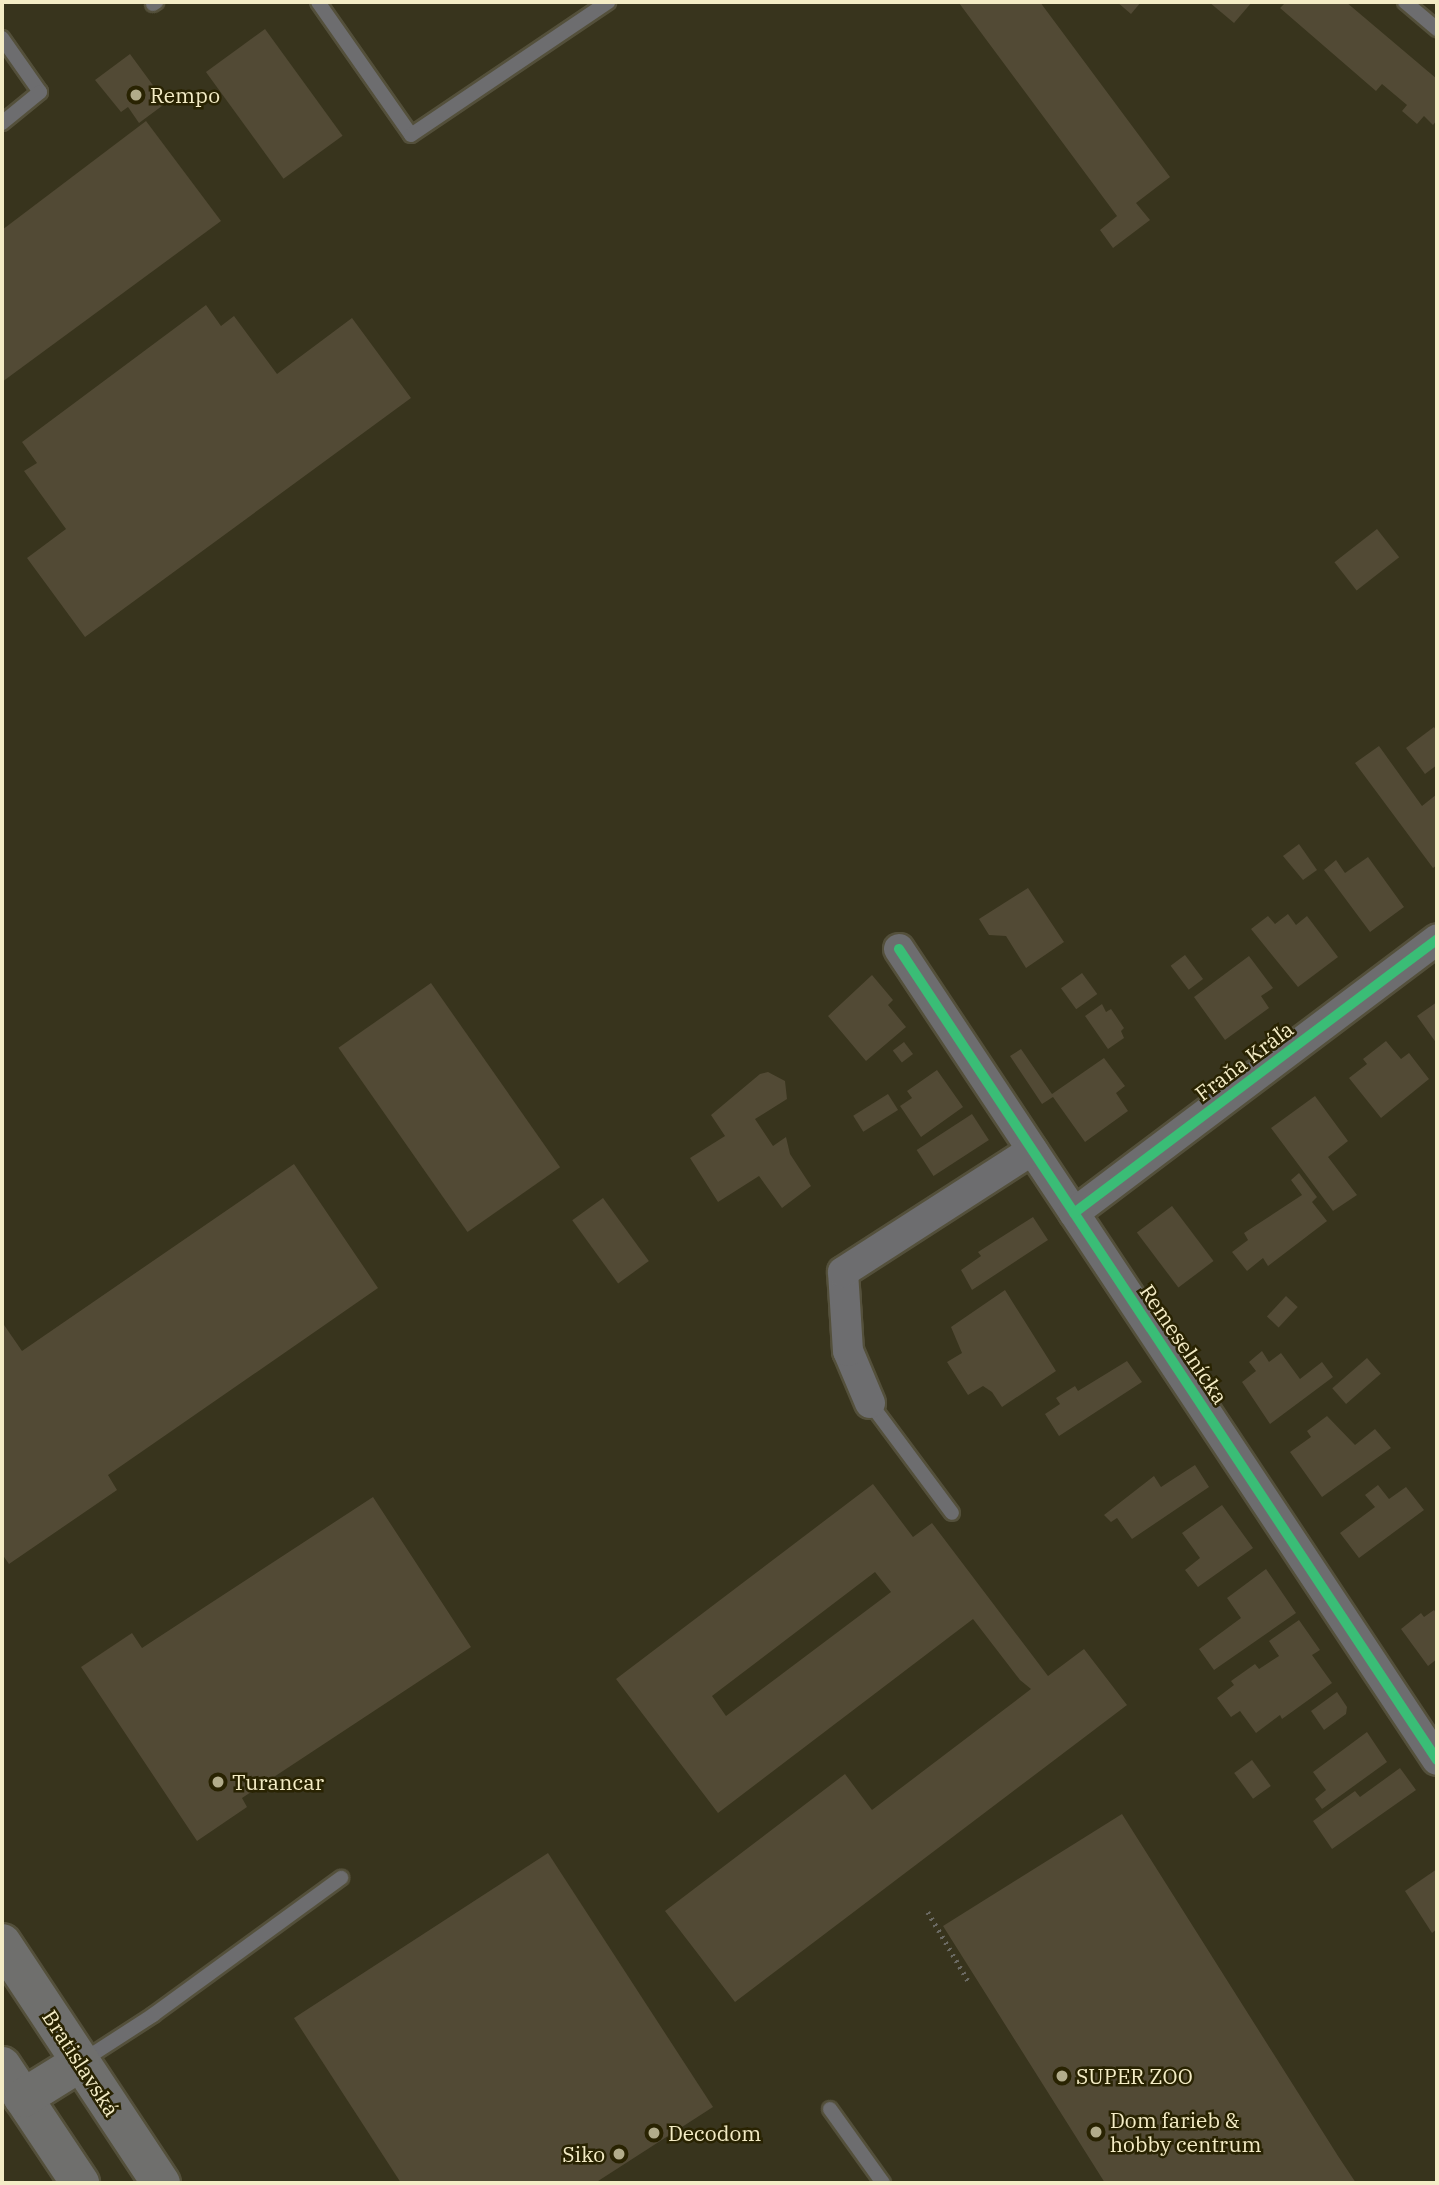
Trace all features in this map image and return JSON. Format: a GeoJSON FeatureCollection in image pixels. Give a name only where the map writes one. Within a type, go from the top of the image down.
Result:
{"type":"FeatureCollection","features":[{"type":"Feature","properties":{"kind":"main road","name":"Bratislavská"},"geometry":{"type":"LineString","coordinates":[[2,1943],[161,2183]]}},
{"type":"Feature","properties":{"kind":"main road"},"geometry":{"type":"LineString","coordinates":[[23,2098],[81,2062]]}},
{"type":"Feature","properties":{"kind":"main road"},"geometry":{"type":"LineString","coordinates":[[2,2066],[80,2183]]}},
{"type":"Feature","properties":{"kind":"street","name":"Fraňa Kráľa"},"geometry":{"type":"LineString","coordinates":[[1073,1213],[1437,939]]}},
{"type":"Feature","properties":{"kind":"street","name":"Remeselnícka"},"geometry":{"type":"LineString","coordinates":[[899,949],[1437,1760]]}},
{"type":"Feature","properties":{"kind":"street"},"geometry":{"type":"LineString","coordinates":[[870,1403],[848,1351],[843,1272],[1032,1150]]}},
{"type":"Feature","properties":{"kind":"lane"},"geometry":{"type":"LineString","coordinates":[[318,2],[411,135],[608,2]]}},
{"type":"Feature","properties":{"kind":"lane"},"geometry":{"type":"LineString","coordinates":[[1405,2],[1437,29]]}},
{"type":"Feature","properties":{"kind":"lane"},"geometry":{"type":"LineString","coordinates":[[2,38],[40,92],[2,123]]}},
{"type":"Feature","properties":{"kind":"lane"},"geometry":{"type":"LineString","coordinates":[[870,1403],[952,1513]]}},
{"type":"Feature","properties":{"kind":"lane"},"geometry":{"type":"LineString","coordinates":[[81,2062],[153,2015],[341,1878]]}},
{"type":"Feature","properties":{"kind":"lane"},"geometry":{"type":"LineString","coordinates":[[830,2109],[883,2183]]}},
{"type":"Feature","properties":{"kind":"path"},"geometry":{"type":"LineString","coordinates":[[928,1912],[970,1984]]}},
{"type":"Feature","properties":{"kind":"building"},"geometry":{"type":"Polygon","coordinates":[[[1040,2],[1170,177],[1136,203],[1150,220],[1113,248],[1100,230],[1117,216],[959,3],[1040,2]]]}},
{"type":"Feature","properties":{"kind":"building"},"geometry":{"type":"Polygon","coordinates":[[[1117,2],[1141,2],[1131,14],[1117,2]]]}},
{"type":"Feature","properties":{"kind":"building"},"geometry":{"type":"Polygon","coordinates":[[[1209,2],[1252,2],[1234,23],[1209,2]]]}},
{"type":"Feature","properties":{"kind":"building"},"geometry":{"type":"Polygon","coordinates":[[[1286,2],[1346,2],[1437,79],[1437,120],[1433,125],[1424,116],[1417,124],[1402,111],[1407,105],[1382,84],[1376,91],[1280,8],[1286,2]]]}},
{"type":"Feature","properties":{"kind":"building"},"geometry":{"type":"Polygon","coordinates":[[[265,29],[343,136],[284,179],[206,72],[265,29]]]}},
{"type":"Feature","properties":{"kind":"building"},"geometry":{"type":"Polygon","coordinates":[[[130,54],[166,103],[139,123],[128,107],[121,112],[95,80],[130,54]]]}},
{"type":"Feature","properties":{"kind":"building"},"geometry":{"type":"Polygon","coordinates":[[[146,121],[221,221],[2,382],[2,230],[146,121]]]}},
{"type":"Feature","properties":{"kind":"building"},"geometry":{"type":"Polygon","coordinates":[[[206,305],[221,326],[234,316],[277,374],[352,318],[411,398],[85,637],[27,558],[66,529],[24,471],[37,463],[22,442],[206,305]]]}},
{"type":"Feature","properties":{"kind":"building"},"geometry":{"type":"Polygon","coordinates":[[[1377,529],[1399,557],[1357,591],[1334,562],[1377,529]]]}},
{"type":"Feature","properties":{"kind":"building"},"geometry":{"type":"Polygon","coordinates":[[[1434,727],[1437,732],[1437,765],[1425,774],[1406,748],[1434,727]]]}},
{"type":"Feature","properties":{"kind":"building"},"geometry":{"type":"Polygon","coordinates":[[[1379,746],[1422,806],[1437,794],[1437,865],[1433,868],[1355,763],[1379,746]]]}},
{"type":"Feature","properties":{"kind":"building"},"geometry":{"type":"Polygon","coordinates":[[[1299,844],[1317,870],[1303,880],[1283,856],[1299,844]]]}},
{"type":"Feature","properties":{"kind":"building"},"geometry":{"type":"Polygon","coordinates":[[[1368,857],[1404,907],[1370,932],[1324,870],[1336,860],[1345,873],[1368,857]]]}},
{"type":"Feature","properties":{"kind":"building"},"geometry":{"type":"Polygon","coordinates":[[[1028,888],[1064,942],[1026,968],[1006,936],[989,935],[979,919],[1028,888]]]}},
{"type":"Feature","properties":{"kind":"building"},"geometry":{"type":"Polygon","coordinates":[[[1288,914],[1296,925],[1307,916],[1338,957],[1298,987],[1251,929],[1268,916],[1275,924],[1288,914]]]}},
{"type":"Feature","properties":{"kind":"building"},"geometry":{"type":"Polygon","coordinates":[[[1185,955],[1203,979],[1189,990],[1171,966],[1185,955]]]}},
{"type":"Feature","properties":{"kind":"building"},"geometry":{"type":"Polygon","coordinates":[[[1249,956],[1273,988],[1261,996],[1269,1008],[1225,1040],[1194,997],[1249,956]]]}},
{"type":"Feature","properties":{"kind":"building"},"geometry":{"type":"Polygon","coordinates":[[[1082,973],[1097,994],[1076,1009],[1061,988],[1082,973]]]}},
{"type":"Feature","properties":{"kind":"building"},"geometry":{"type":"Polygon","coordinates":[[[872,975],[893,1000],[888,1005],[906,1027],[866,1061],[828,1016],[872,975]]]}},
{"type":"Feature","properties":{"kind":"building"},"geometry":{"type":"Polygon","coordinates":[[[431,983],[560,1167],[467,1232],[338,1048],[431,983]]]}},
{"type":"Feature","properties":{"kind":"building"},"geometry":{"type":"Polygon","coordinates":[[[1437,1002],[1437,1044],[1417,1016],[1437,1002]]]}},
{"type":"Feature","properties":{"kind":"building"},"geometry":{"type":"Polygon","coordinates":[[[1102,1004],[1106,1012],[1111,1009],[1124,1028],[1121,1031],[1124,1038],[1108,1049],[1085,1016],[1102,1004]]]}},
{"type":"Feature","properties":{"kind":"building"},"geometry":{"type":"Polygon","coordinates":[[[1386,1041],[1401,1059],[1409,1053],[1429,1079],[1381,1118],[1349,1078],[1367,1064],[1363,1059],[1386,1041]]]}},
{"type":"Feature","properties":{"kind":"building"},"geometry":{"type":"Polygon","coordinates":[[[904,1042],[913,1054],[902,1062],[893,1050],[904,1042]]]}},
{"type":"Feature","properties":{"kind":"building"},"geometry":{"type":"Polygon","coordinates":[[[1021,1049],[1052,1094],[1104,1058],[1125,1086],[1116,1093],[1128,1111],[1085,1142],[1053,1097],[1042,1104],[1010,1056],[1021,1049]]]}},
{"type":"Feature","properties":{"kind":"building"},"geometry":{"type":"Polygon","coordinates":[[[937,1070],[963,1107],[921,1137],[900,1106],[912,1098],[907,1091],[937,1070]]]}},
{"type":"Feature","properties":{"kind":"building"},"geometry":{"type":"Polygon","coordinates":[[[768,1072],[785,1081],[787,1099],[755,1119],[773,1146],[786,1137],[790,1154],[811,1186],[782,1208],[759,1176],[718,1202],[690,1158],[725,1136],[711,1115],[760,1074],[768,1072]]]}},
{"type":"Feature","properties":{"kind":"building"},"geometry":{"type":"Polygon","coordinates":[[[888,1094],[898,1110],[863,1132],[853,1116],[888,1094]]]}},
{"type":"Feature","properties":{"kind":"building"},"geometry":{"type":"Polygon","coordinates":[[[1315,1096],[1348,1141],[1328,1157],[1357,1195],[1333,1211],[1271,1128],[1315,1096]]]}},
{"type":"Feature","properties":{"kind":"building"},"geometry":{"type":"Polygon","coordinates":[[[972,1114],[989,1140],[934,1176],[917,1150],[972,1114]]]}},
{"type":"Feature","properties":{"kind":"building"},"geometry":{"type":"Polygon","coordinates":[[[294,1164],[378,1288],[108,1475],[117,1490],[9,1564],[2,1554],[2,1322],[22,1351],[294,1164]]]}},
{"type":"Feature","properties":{"kind":"building"},"geometry":{"type":"Polygon","coordinates":[[[1299,1173],[1317,1197],[1312,1202],[1327,1221],[1268,1266],[1263,1258],[1247,1271],[1232,1252],[1248,1240],[1244,1233],[1302,1195],[1291,1180],[1299,1173]]]}},
{"type":"Feature","properties":{"kind":"building"},"geometry":{"type":"Polygon","coordinates":[[[603,1198],[649,1261],[618,1283],[572,1220],[603,1198]]]}},
{"type":"Feature","properties":{"kind":"building"},"geometry":{"type":"Polygon","coordinates":[[[1172,1206],[1214,1261],[1178,1288],[1137,1232],[1172,1206]]]}},
{"type":"Feature","properties":{"kind":"building"},"geometry":{"type":"Polygon","coordinates":[[[1033,1217],[1048,1240],[972,1290],[961,1270],[981,1256],[978,1252],[1033,1217]]]}},
{"type":"Feature","properties":{"kind":"building"},"geometry":{"type":"Polygon","coordinates":[[[1005,1290],[1056,1371],[1002,1407],[992,1392],[983,1386],[968,1395],[947,1362],[962,1353],[951,1327],[1005,1290]]]}},
{"type":"Feature","properties":{"kind":"building"},"geometry":{"type":"Polygon","coordinates":[[[1286,1296],[1298,1307],[1279,1327],[1267,1316],[1286,1296]]]}},
{"type":"Feature","properties":{"kind":"building"},"geometry":{"type":"Polygon","coordinates":[[[1262,1351],[1269,1362],[1281,1353],[1300,1379],[1322,1362],[1333,1377],[1270,1424],[1242,1382],[1256,1371],[1249,1362],[1262,1351]]]}},
{"type":"Feature","properties":{"kind":"building"},"geometry":{"type":"Polygon","coordinates":[[[1367,1358],[1381,1374],[1346,1404],[1332,1388],[1367,1358]]]}},
{"type":"Feature","properties":{"kind":"building"},"geometry":{"type":"Polygon","coordinates":[[[1127,1361],[1142,1382],[1059,1436],[1045,1414],[1060,1404],[1056,1398],[1075,1386],[1078,1391],[1127,1361]]]}},
{"type":"Feature","properties":{"kind":"building"},"geometry":{"type":"Polygon","coordinates":[[[1327,1416],[1355,1445],[1375,1429],[1391,1448],[1322,1497],[1290,1452],[1311,1437],[1307,1431],[1327,1416]]]}},
{"type":"Feature","properties":{"kind":"building"},"geometry":{"type":"Polygon","coordinates":[[[1195,1465],[1209,1487],[1132,1539],[1117,1518],[1111,1522],[1104,1515],[1154,1476],[1161,1487],[1195,1465]]]}},
{"type":"Feature","properties":{"kind":"building"},"geometry":{"type":"Polygon","coordinates":[[[873,1484],[913,1537],[932,1523],[1048,1676],[1084,1649],[1127,1705],[735,2002],[665,1911],[845,1774],[872,1810],[1031,1689],[1020,1680],[973,1619],[718,1813],[616,1679],[873,1484]],[[875,1572],[712,1696],[726,1716],[891,1592],[875,1572]]]}},
{"type":"Feature","properties":{"kind":"building"},"geometry":{"type":"Polygon","coordinates":[[[1378,1485],[1389,1499],[1406,1487],[1424,1510],[1359,1558],[1340,1533],[1375,1507],[1365,1495],[1378,1485]]]}},
{"type":"Feature","properties":{"kind":"building"},"geometry":{"type":"Polygon","coordinates":[[[373,1497],[471,1647],[242,1798],[247,1807],[197,1841],[81,1667],[132,1633],[142,1648],[373,1497]]]}},
{"type":"Feature","properties":{"kind":"building"},"geometry":{"type":"Polygon","coordinates":[[[1222,1505],[1253,1548],[1198,1587],[1185,1570],[1200,1558],[1182,1533],[1222,1505]]]}},
{"type":"Feature","properties":{"kind":"building"},"geometry":{"type":"Polygon","coordinates":[[[1266,1569],[1296,1613],[1214,1670],[1199,1649],[1241,1618],[1227,1598],[1266,1569]]]}},
{"type":"Feature","properties":{"kind":"building"},"geometry":{"type":"Polygon","coordinates":[[[1434,1610],[1437,1614],[1437,1659],[1428,1666],[1401,1629],[1421,1613],[1424,1617],[1434,1610]]]}},
{"type":"Feature","properties":{"kind":"building"},"geometry":{"type":"Polygon","coordinates":[[[1299,1620],[1320,1650],[1312,1655],[1332,1683],[1282,1719],[1280,1715],[1256,1733],[1240,1711],[1231,1717],[1217,1698],[1234,1685],[1231,1681],[1255,1664],[1259,1669],[1279,1656],[1269,1641],[1299,1620]]]}},
{"type":"Feature","properties":{"kind":"building"},"geometry":{"type":"Polygon","coordinates":[[[1337,1692],[1347,1707],[1346,1714],[1324,1730],[1311,1711],[1337,1692]]]}},
{"type":"Feature","properties":{"kind":"building"},"geometry":{"type":"Polygon","coordinates":[[[1367,1732],[1387,1762],[1322,1809],[1315,1799],[1326,1790],[1313,1772],[1367,1732]]]}},
{"type":"Feature","properties":{"kind":"building"},"geometry":{"type":"Polygon","coordinates":[[[1252,1760],[1271,1786],[1253,1799],[1234,1773],[1252,1760]]]}},
{"type":"Feature","properties":{"kind":"building"},"geometry":{"type":"Polygon","coordinates":[[[1400,1768],[1416,1790],[1332,1849],[1313,1821],[1355,1791],[1360,1797],[1400,1768]]]}},
{"type":"Feature","properties":{"kind":"building"},"geometry":{"type":"Polygon","coordinates":[[[1122,1814],[1356,2183],[1105,2183],[943,1926],[1122,1814]]]}},
{"type":"Feature","properties":{"kind":"building"},"geometry":{"type":"Polygon","coordinates":[[[548,1853],[713,2107],[595,2183],[401,2183],[294,2018],[548,1853]]]}},
{"type":"Feature","properties":{"kind":"building"},"geometry":{"type":"Polygon","coordinates":[[[1437,1869],[1437,1929],[1432,1933],[1405,1891],[1437,1869]]]}},
{"type":"Feature","properties":{"kind":"cycle path"},"geometry":{"type":"LineString","coordinates":[[1074,1213],[1437,939]]}},
{"type":"Feature","properties":{"kind":"cycle path"},"geometry":{"type":"LineString","coordinates":[[899,949],[1437,1760]]}},
{"type":"Feature","properties":{"kind":"place","name":"Rempo"},"geometry":{"type":"Point","coordinates":[136,95]}},
{"type":"Feature","properties":{"kind":"place","name":"Turancar"},"geometry":{"type":"Point","coordinates":[218,1782]}},
{"type":"Feature","properties":{"kind":"place","name":"SUPER ZOO"},"geometry":{"type":"Point","coordinates":[1062,2076]}},
{"type":"Feature","properties":{"kind":"place","name":"Dom farieb & hobby centrum"},"geometry":{"type":"Point","coordinates":[1096,2132]}},
{"type":"Feature","properties":{"kind":"place","name":"Decodom"},"geometry":{"type":"Point","coordinates":[654,2133]}},
{"type":"Feature","properties":{"kind":"place","name":"Siko"},"geometry":{"type":"Point","coordinates":[619,2154]}}]}
